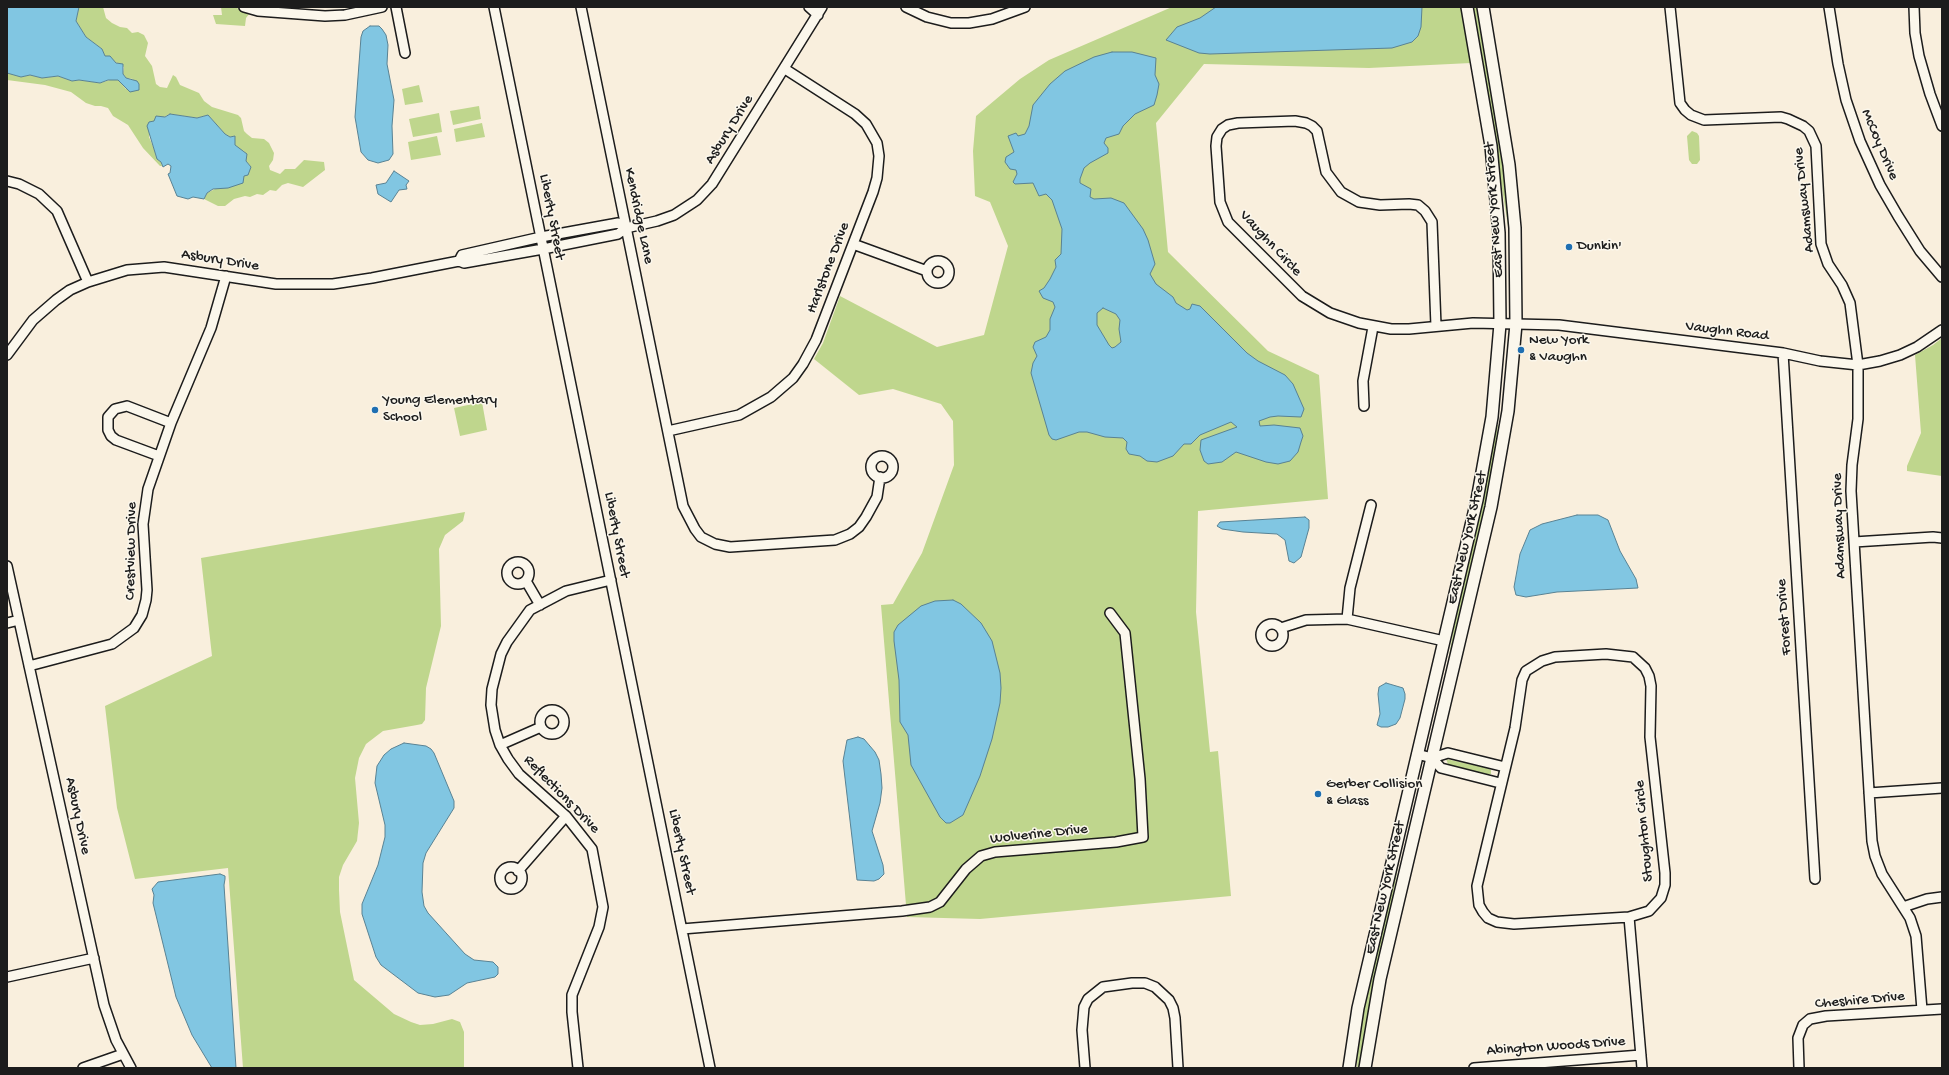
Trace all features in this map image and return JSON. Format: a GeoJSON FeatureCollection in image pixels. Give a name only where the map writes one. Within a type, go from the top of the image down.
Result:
{"type":"FeatureCollection","features":[{"type":"Feature","properties":{"kind":"main road","name":"East New York Street"},"geometry":{"type":"LineString","coordinates":[[1349,1068],[1358,1008],[1485,459],[1494,402],[1500,324],[1500,254],[1497,203],[1491,146],[1467,7]]}},
{"type":"Feature","properties":{"kind":"main road","name":"East New York Street"},"geometry":{"type":"LineString","coordinates":[[1365,1068],[1380,979],[1498,478],[1508,411],[1516,324],[1516,253],[1509,165],[1482,7]]}},
{"type":"Feature","properties":{"kind":"street"},"geometry":{"type":"LineString","coordinates":[[244,7],[258,11],[325,16],[345,15],[382,7]]}},
{"type":"Feature","properties":{"kind":"street"},"geometry":{"type":"LineString","coordinates":[[396,7],[405,52]]}},
{"type":"Feature","properties":{"kind":"street","name":"Liberty Street"},"geometry":{"type":"LineString","coordinates":[[494,7],[710,1068]]}},
{"type":"Feature","properties":{"kind":"street","name":"Kendridge Lane"},"geometry":{"type":"LineString","coordinates":[[581,7],[668,431],[687,516],[701,537],[721,546],[748,547],[827,541],[842,537],[859,527],[876,497],[880,477]]}},
{"type":"Feature","properties":{"kind":"street"},"geometry":{"type":"LineString","coordinates":[[809,7],[820,11]]}},
{"type":"Feature","properties":{"kind":"street"},"geometry":{"type":"LineString","coordinates":[[906,7],[927,17],[951,22],[969,22],[992,19],[1025,7]]}},
{"type":"Feature","properties":{"kind":"street","name":"Adamsway Drive"},"geometry":{"type":"LineString","coordinates":[[1670,7],[1680,103],[1691,115],[1704,120],[1781,117],[1797,122],[1808,131],[1813,138],[1817,154],[1822,244],[1824,255],[1850,303],[1858,365],[1859,415],[1850,480],[1869,793],[1875,856],[1882,874],[1903,906],[1913,926],[1918,944],[1922,1010]]}},
{"type":"Feature","properties":{"kind":"street","name":"McCoy Drive"},"geometry":{"type":"LineString","coordinates":[[1829,7],[1838,64],[1846,100],[1860,141],[1880,186],[1898,216],[1920,251],[1942,277]]}},
{"type":"Feature","properties":{"kind":"street"},"geometry":{"type":"LineString","coordinates":[[1914,7],[1915,33],[1921,61],[1930,94],[1942,126]]}},
{"type":"Feature","properties":{"kind":"street","name":"Asbury Drive"},"geometry":{"type":"LineString","coordinates":[[7,355],[23,330],[44,309],[70,290],[88,282],[127,270],[151,267],[179,268],[276,284],[333,284],[459,261],[464,263],[544,249],[618,234],[626,228],[674,215],[697,200],[706,192],[785,69],[820,11]]}},
{"type":"Feature","properties":{"kind":"street","name":"Harlstone Drive"},"geometry":{"type":"LineString","coordinates":[[668,431],[739,415],[771,397],[793,378],[814,345],[877,178],[878,156],[876,143],[866,124],[855,114],[785,69]]}},
{"type":"Feature","properties":{"kind":"street","name":"Vaughn Circle"},"geometry":{"type":"LineString","coordinates":[[1436,326],[1432,222],[1425,210],[1418,205],[1380,205],[1359,202],[1341,192],[1326,172],[1322,160],[1320,137],[1317,131],[1306,123],[1238,123],[1228,125],[1222,129],[1217,137],[1216,146],[1220,202],[1228,222],[1302,296],[1345,319],[1373,327],[1409,330],[1473,323],[1500,324]]}},
{"type":"Feature","properties":{"kind":"street"},"geometry":{"type":"LineString","coordinates":[[7,181],[19,184],[39,194],[57,211],[88,282]]}},
{"type":"Feature","properties":{"kind":"street","name":"Asbury Drive"},"geometry":{"type":"LineString","coordinates":[[459,261],[462,255],[541,237],[618,223],[626,228]]}},
{"type":"Feature","properties":{"kind":"street"},"geometry":{"type":"LineString","coordinates":[[853,244],[927,271]]}},
{"type":"Feature","properties":{"kind":"street","name":"Crestview Drive"},"geometry":{"type":"LineString","coordinates":[[29,666],[108,646],[122,638],[134,628],[142,615],[146,600],[143,537],[144,512],[148,489],[171,423],[211,328],[226,276]]}},
{"type":"Feature","properties":{"kind":"street","name":"Vaughn Road"},"geometry":{"type":"LineString","coordinates":[[1500,324],[1559,325],[1783,353],[1820,361],[1858,365],[1872,363],[1900,355],[1917,348],[1942,330]]}},
{"type":"Feature","properties":{"kind":"street"},"geometry":{"type":"LineString","coordinates":[[1364,406],[1363,381],[1373,327]]}},
{"type":"Feature","properties":{"kind":"street","name":"Forest Drive"},"geometry":{"type":"LineString","coordinates":[[1783,353],[1815,879]]}},
{"type":"Feature","properties":{"kind":"street"},"geometry":{"type":"LineString","coordinates":[[159,456],[116,440],[111,436],[108,430],[108,417],[115,409],[127,406],[171,423]]}},
{"type":"Feature","properties":{"kind":"street"},"geometry":{"type":"LineString","coordinates":[[1347,620],[1350,588],[1371,505]]}},
{"type":"Feature","properties":{"kind":"street"},"geometry":{"type":"LineString","coordinates":[[1854,542],[1942,538]]}},
{"type":"Feature","properties":{"kind":"street","name":"Asbury Drive"},"geometry":{"type":"LineString","coordinates":[[7,566],[107,1016],[123,1054],[131,1068]]}},
{"type":"Feature","properties":{"kind":"street","name":"Reflections Drive"},"geometry":{"type":"LineString","coordinates":[[578,1068],[572,1012],[572,995],[599,927],[603,907],[592,849],[566,816],[519,774],[500,745],[495,730],[492,705],[492,688],[496,666],[507,642],[530,610],[566,591],[611,580]]}},
{"type":"Feature","properties":{"kind":"street"},"geometry":{"type":"LineString","coordinates":[[526,581],[540,605]]}},
{"type":"Feature","properties":{"kind":"street","name":"Wolverine Drive"},"geometry":{"type":"LineString","coordinates":[[682,929],[902,911],[930,907],[940,902],[966,869],[981,856],[995,852],[1116,842],[1142,837],[1140,779],[1125,633],[1110,613]]}},
{"type":"Feature","properties":{"kind":"street"},"geometry":{"type":"LineString","coordinates":[[7,623],[19,620]]}},
{"type":"Feature","properties":{"kind":"street"},"geometry":{"type":"LineString","coordinates":[[1281,628],[1306,620],[1347,620],[1444,641]]}},
{"type":"Feature","properties":{"kind":"street","name":"Stoughton Circle"},"geometry":{"type":"LineString","coordinates":[[1606,654],[1633,657],[1645,668],[1651,686],[1650,737],[1665,873],[1665,885],[1660,898],[1649,911],[1640,915],[1629,917],[1514,924],[1497,922],[1488,918],[1479,906],[1477,886],[1500,783],[1505,768],[1515,728],[1522,680],[1526,671],[1531,666],[1554,657],[1606,654]]}},
{"type":"Feature","properties":{"kind":"street"},"geometry":{"type":"LineString","coordinates":[[500,745],[541,727]]}},
{"type":"Feature","properties":{"kind":"street"},"geometry":{"type":"LineString","coordinates":[[1417,754],[1432,758],[1448,753],[1505,768]]}},
{"type":"Feature","properties":{"kind":"street"},"geometry":{"type":"LineString","coordinates":[[1432,758],[1441,768],[1500,783]]}},
{"type":"Feature","properties":{"kind":"street"},"geometry":{"type":"LineString","coordinates":[[1869,793],[1942,788]]}},
{"type":"Feature","properties":{"kind":"street"},"geometry":{"type":"LineString","coordinates":[[518,871],[566,816]]}},
{"type":"Feature","properties":{"kind":"street"},"geometry":{"type":"LineString","coordinates":[[1903,906],[1942,897]]}},
{"type":"Feature","properties":{"kind":"street"},"geometry":{"type":"LineString","coordinates":[[1629,917],[1642,1068]]}},
{"type":"Feature","properties":{"kind":"street"},"geometry":{"type":"LineString","coordinates":[[7,977],[94,958]]}},
{"type":"Feature","properties":{"kind":"street"},"geometry":{"type":"LineString","coordinates":[[1085,1068],[1082,1030],[1084,1007],[1092,995],[1103,987],[1132,983],[1144,983],[1155,986],[1169,1000],[1175,1018],[1178,1068]]}},
{"type":"Feature","properties":{"kind":"street","name":"Cheshire Drive"},"geometry":{"type":"LineString","coordinates":[[1799,1068],[1798,1038],[1803,1025],[1810,1019],[1826,1016],[1942,1009]]}},
{"type":"Feature","properties":{"kind":"street"},"geometry":{"type":"LineString","coordinates":[[83,1068],[123,1054]]}},
{"type":"Feature","properties":{"kind":"street","name":"Abington Woods Drive"},"geometry":{"type":"LineString","coordinates":[[1474,1068],[1641,1055]]}},
{"type":"Feature","properties":{"kind":"green space"},"geometry":{"type":"Polygon","coordinates":[[[79,7],[103,7],[106,18],[112,23],[120,27],[127,28],[132,33],[138,32],[144,35],[148,43],[145,56],[152,66],[156,84],[160,87],[167,88],[173,75],[176,77],[180,85],[199,93],[204,101],[212,107],[238,115],[241,118],[244,131],[247,134],[252,138],[264,139],[269,143],[274,153],[273,160],[269,166],[270,170],[280,174],[285,169],[295,169],[304,160],[324,162],[325,170],[303,187],[288,183],[282,185],[276,191],[270,190],[263,195],[257,194],[250,197],[245,196],[234,199],[225,206],[218,206],[204,199],[207,193],[219,187],[228,188],[244,176],[251,167],[246,161],[244,151],[240,150],[235,145],[234,136],[230,137],[225,134],[208,115],[197,118],[170,114],[152,123],[149,137],[155,154],[161,162],[162,166],[160,166],[143,148],[128,125],[113,116],[108,108],[86,103],[71,92],[45,85],[7,80],[7,73],[21,77],[30,75],[42,78],[58,76],[72,81],[79,80],[100,83],[113,79],[118,80],[126,89],[133,79],[126,78],[123,74],[124,67],[105,56],[102,49],[86,37],[76,21],[79,7]]]}},
{"type":"Feature","properties":{"kind":"green space"},"geometry":{"type":"Polygon","coordinates":[[[221,7],[235,7],[249,14],[246,18],[245,26],[216,24],[213,15],[222,15],[221,7]]]}},
{"type":"Feature","properties":{"kind":"green space"},"geometry":{"type":"Polygon","coordinates":[[[1172,7],[1462,7],[1471,63],[1369,68],[1204,64],[1156,123],[1168,252],[1268,351],[1319,375],[1328,499],[1198,511],[1196,612],[1210,752],[1218,751],[1231,896],[980,919],[907,917],[881,605],[893,604],[922,553],[954,465],[953,421],[941,404],[893,389],[859,395],[814,359],[823,343],[840,296],[937,347],[984,335],[1008,246],[990,202],[975,196],[973,151],[976,116],[1020,79],[1049,60],[1172,7]]]}},
{"type":"Feature","properties":{"kind":"green space"},"geometry":{"type":"Polygon","coordinates":[[[1473,7],[1477,7],[1498,123],[1509,226],[1508,226],[1473,7]]]}},
{"type":"Feature","properties":{"kind":"green space"},"geometry":{"type":"Polygon","coordinates":[[[419,85],[423,102],[405,105],[402,89],[419,85]]]}},
{"type":"Feature","properties":{"kind":"green space"},"geometry":{"type":"Polygon","coordinates":[[[479,106],[481,119],[453,125],[450,111],[479,106]]]}},
{"type":"Feature","properties":{"kind":"green space"},"geometry":{"type":"Polygon","coordinates":[[[439,113],[442,132],[413,137],[409,119],[439,113]]]}},
{"type":"Feature","properties":{"kind":"green space"},"geometry":{"type":"Polygon","coordinates":[[[482,123],[485,137],[456,142],[454,129],[482,123]]]}},
{"type":"Feature","properties":{"kind":"green space"},"geometry":{"type":"Polygon","coordinates":[[[1692,131],[1697,133],[1699,136],[1700,160],[1697,164],[1692,164],[1689,160],[1687,136],[1692,131]]]}},
{"type":"Feature","properties":{"kind":"green space"},"geometry":{"type":"Polygon","coordinates":[[[437,136],[441,155],[411,160],[408,142],[437,136]]]}},
{"type":"Feature","properties":{"kind":"green space"},"geometry":{"type":"Polygon","coordinates":[[[1942,338],[1942,476],[1907,471],[1907,466],[1921,433],[1915,355],[1942,338]]]}},
{"type":"Feature","properties":{"kind":"green space"},"geometry":{"type":"Polygon","coordinates":[[[482,402],[487,430],[460,436],[454,408],[482,402]]]}},
{"type":"Feature","properties":{"kind":"green space"},"geometry":{"type":"Polygon","coordinates":[[[1496,425],[1498,425],[1491,487],[1450,663],[1448,662],[1459,597],[1489,469],[1496,425]]]}},
{"type":"Feature","properties":{"kind":"green space"},"geometry":{"type":"Polygon","coordinates":[[[465,512],[463,521],[445,535],[439,549],[441,626],[426,688],[425,720],[422,724],[383,731],[366,744],[359,758],[355,778],[359,823],[357,841],[343,865],[339,877],[340,912],[354,980],[394,1014],[411,1022],[420,1025],[433,1024],[452,1019],[460,1022],[464,1032],[464,1068],[243,1068],[228,868],[135,879],[117,808],[105,706],[212,656],[201,558],[465,512]]]}},
{"type":"Feature","properties":{"kind":"green space"},"geometry":{"type":"Polygon","coordinates":[[[1446,759],[1487,768],[1491,770],[1491,774],[1452,766],[1448,764],[1446,759]]]}},
{"type":"Feature","properties":{"kind":"green space"},"geometry":{"type":"Polygon","coordinates":[[[1398,855],[1400,855],[1390,914],[1370,1003],[1360,1068],[1357,1068],[1358,1037],[1365,998],[1398,855]]]}},
{"type":"Feature","properties":{"kind":"water"},"geometry":{"type":"Polygon","coordinates":[[[7,7],[79,7],[76,21],[86,37],[102,49],[105,56],[110,56],[116,63],[123,64],[123,74],[126,78],[137,81],[139,84],[139,90],[130,92],[118,80],[108,80],[100,83],[79,80],[72,81],[58,76],[42,78],[30,75],[21,77],[7,73],[7,7]]]}},
{"type":"Feature","properties":{"kind":"water"},"geometry":{"type":"Polygon","coordinates":[[[1216,7],[1422,7],[1421,27],[1418,36],[1412,42],[1392,48],[1210,54],[1199,53],[1166,40],[1177,27],[1200,18],[1216,7]]]}},
{"type":"Feature","properties":{"kind":"water"},"geometry":{"type":"Polygon","coordinates":[[[370,26],[379,26],[386,35],[388,45],[387,64],[394,100],[392,126],[393,154],[389,160],[378,163],[368,160],[361,152],[355,117],[361,37],[363,31],[370,26]]]}},
{"type":"Feature","properties":{"kind":"water"},"geometry":{"type":"Polygon","coordinates":[[[1112,52],[1132,52],[1156,58],[1155,75],[1159,84],[1154,105],[1135,114],[1123,126],[1119,134],[1106,138],[1104,143],[1108,148],[1108,153],[1084,168],[1080,183],[1091,189],[1090,197],[1094,199],[1111,198],[1124,203],[1143,229],[1148,240],[1155,264],[1150,274],[1156,284],[1173,297],[1176,303],[1187,310],[1190,309],[1192,304],[1200,306],[1247,353],[1258,361],[1285,375],[1293,384],[1304,409],[1301,417],[1278,416],[1259,421],[1260,426],[1274,425],[1300,428],[1303,436],[1298,452],[1290,461],[1278,464],[1266,462],[1236,452],[1222,462],[1208,464],[1204,461],[1200,450],[1201,440],[1237,427],[1231,422],[1200,435],[1191,444],[1184,444],[1173,456],[1157,462],[1147,461],[1140,456],[1129,454],[1126,449],[1127,442],[1123,438],[1105,437],[1087,432],[1079,432],[1056,440],[1052,439],[1049,435],[1031,373],[1033,363],[1037,356],[1033,347],[1035,342],[1046,337],[1050,330],[1050,319],[1055,307],[1053,302],[1043,298],[1039,291],[1044,288],[1050,279],[1056,267],[1055,260],[1061,254],[1062,229],[1052,200],[1046,194],[1039,196],[1033,183],[1015,184],[1013,182],[1017,174],[1016,170],[1010,169],[1005,162],[1006,157],[1014,152],[1008,136],[1016,133],[1018,136],[1025,134],[1029,126],[1033,105],[1050,84],[1065,71],[1094,57],[1112,52]],[[1103,308],[1097,313],[1097,325],[1112,348],[1121,342],[1119,329],[1120,320],[1116,314],[1103,308]]]}},
{"type":"Feature","properties":{"kind":"water"},"geometry":{"type":"Polygon","coordinates":[[[170,114],[197,118],[208,115],[225,134],[230,137],[235,136],[235,145],[247,154],[246,161],[251,167],[248,175],[244,176],[243,183],[228,188],[213,189],[207,193],[204,199],[193,197],[188,199],[177,196],[168,174],[170,173],[171,166],[168,164],[163,167],[161,162],[157,159],[147,126],[149,122],[154,121],[156,116],[165,117],[170,114]]]}},
{"type":"Feature","properties":{"kind":"water"},"geometry":{"type":"Polygon","coordinates":[[[394,171],[409,181],[406,185],[407,189],[399,190],[391,202],[378,194],[376,185],[386,183],[394,171]]]}},
{"type":"Feature","properties":{"kind":"water"},"geometry":{"type":"Polygon","coordinates":[[[1577,515],[1598,515],[1608,520],[1620,551],[1636,579],[1638,588],[1557,592],[1526,597],[1516,595],[1514,587],[1520,554],[1530,530],[1542,524],[1577,515]]]}},
{"type":"Feature","properties":{"kind":"water"},"geometry":{"type":"Polygon","coordinates":[[[1305,517],[1309,520],[1309,528],[1301,557],[1294,563],[1289,561],[1285,540],[1277,534],[1243,532],[1222,529],[1217,526],[1220,522],[1305,517]]]}},
{"type":"Feature","properties":{"kind":"water"},"geometry":{"type":"Polygon","coordinates":[[[953,600],[961,604],[981,623],[992,641],[1000,673],[1001,688],[1000,703],[992,739],[980,776],[963,815],[950,823],[946,823],[940,817],[911,765],[908,735],[900,722],[899,680],[894,632],[898,625],[921,606],[935,601],[953,600]]]}},
{"type":"Feature","properties":{"kind":"water"},"geometry":{"type":"Polygon","coordinates":[[[1386,683],[1403,688],[1405,699],[1400,718],[1396,724],[1388,727],[1381,727],[1377,725],[1380,714],[1378,694],[1379,687],[1386,683]]]}},
{"type":"Feature","properties":{"kind":"water"},"geometry":{"type":"Polygon","coordinates":[[[858,737],[864,739],[875,752],[879,760],[881,774],[882,788],[880,803],[872,831],[883,865],[884,874],[879,879],[874,881],[857,880],[843,761],[847,740],[858,737]]]}},
{"type":"Feature","properties":{"kind":"water"},"geometry":{"type":"Polygon","coordinates":[[[404,743],[426,746],[431,749],[454,801],[454,808],[426,853],[423,863],[422,892],[424,906],[428,913],[465,954],[474,960],[493,962],[498,967],[498,974],[495,977],[467,983],[449,995],[435,997],[418,993],[381,965],[376,957],[362,914],[362,904],[378,865],[385,837],[385,825],[375,783],[377,766],[384,755],[391,749],[404,743]]]}},
{"type":"Feature","properties":{"kind":"water"},"geometry":{"type":"Polygon","coordinates":[[[220,874],[225,876],[224,885],[236,1068],[212,1068],[192,1035],[176,997],[153,903],[154,895],[152,889],[158,882],[220,874]]]}},
{"type":"Feature","properties":{"kind":"place","name":"Dunkin'"},"geometry":{"type":"Point","coordinates":[1569,247]}},
{"type":"Feature","properties":{"kind":"place","name":"New York & Vaughn"},"geometry":{"type":"Point","coordinates":[1521,350]}},
{"type":"Feature","properties":{"kind":"place","name":"Young Elementary School"},"geometry":{"type":"Point","coordinates":[375,410]}},
{"type":"Feature","properties":{"kind":"place","name":"Gerber Collision & Glass"},"geometry":{"type":"Point","coordinates":[1318,794]}}]}
